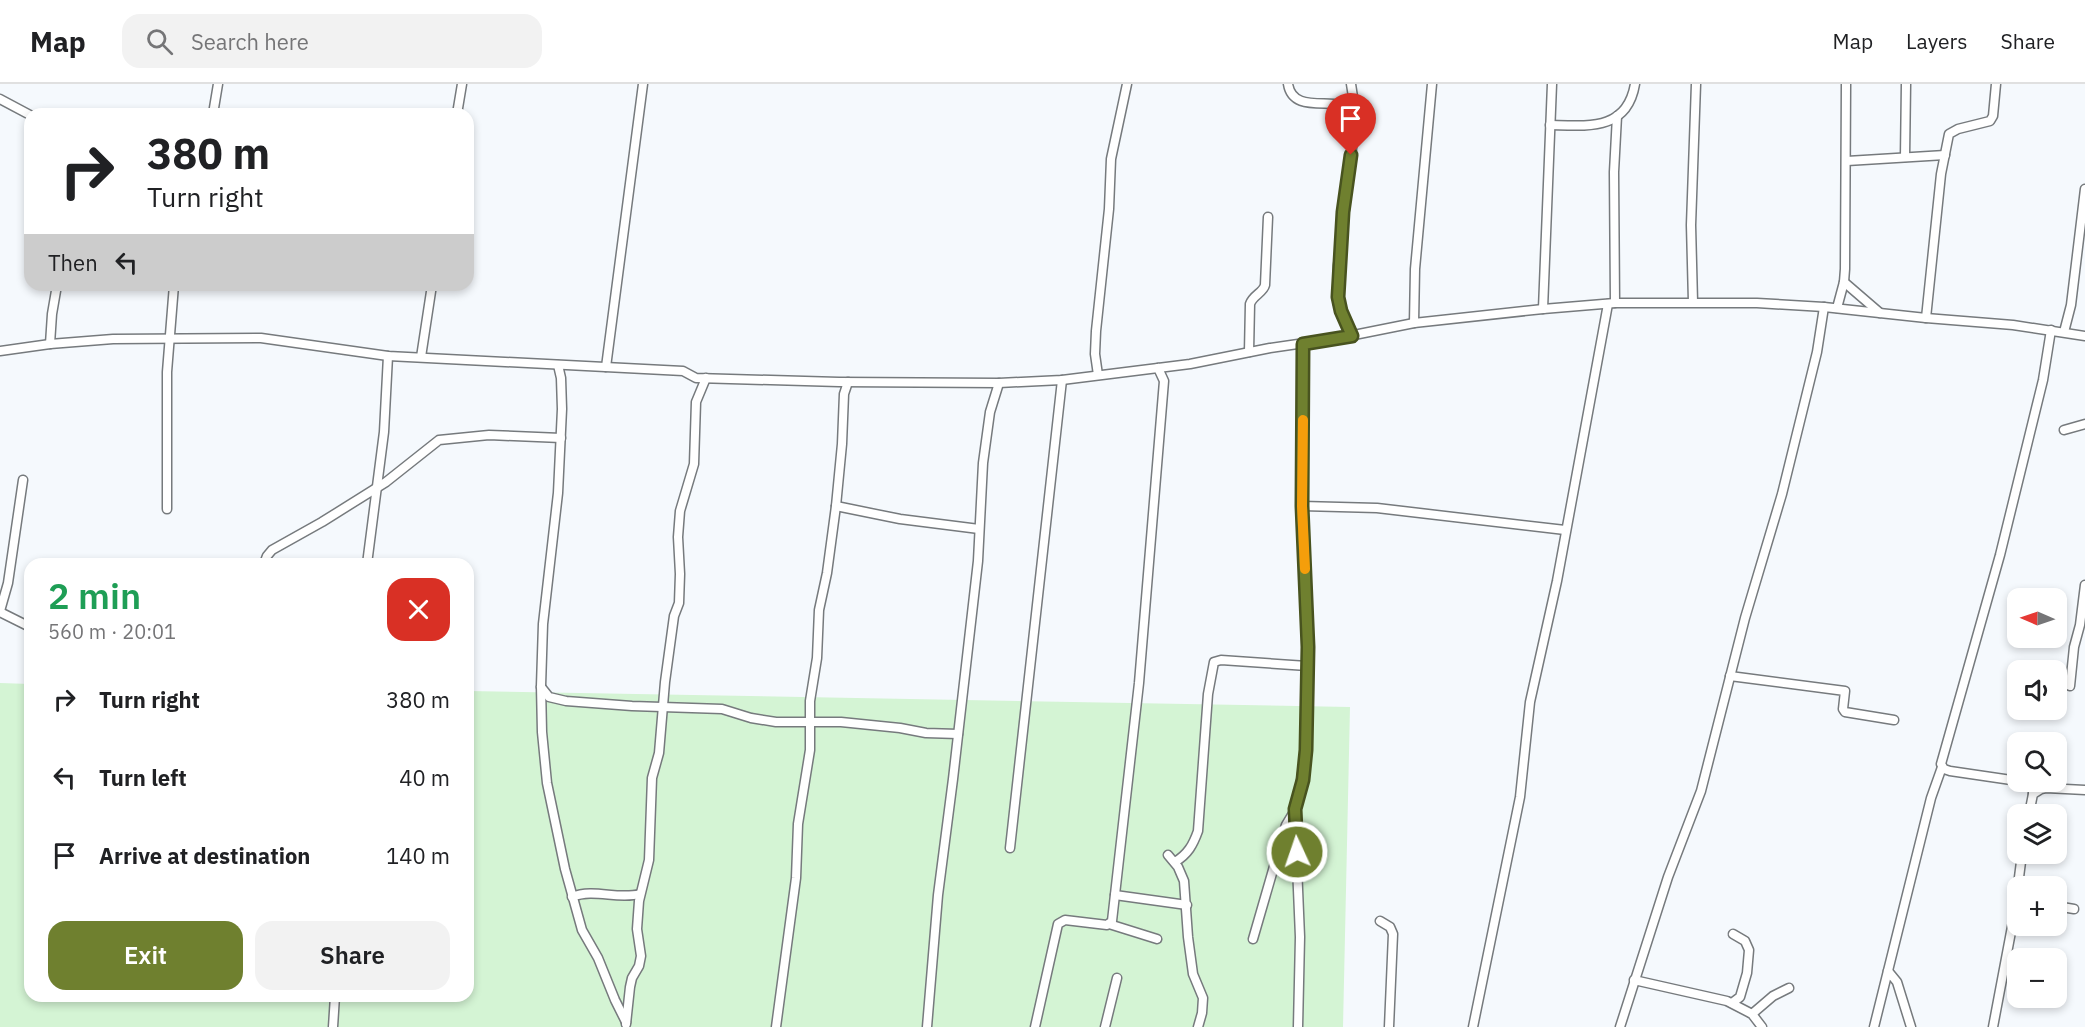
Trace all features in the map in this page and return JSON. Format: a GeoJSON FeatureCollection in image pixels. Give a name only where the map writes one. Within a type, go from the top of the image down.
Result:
{"type":"FeatureCollection","features":[{"type":"Feature","properties":{"kind":"street"},"geometry":{"type":"LineString","coordinates":[[214,108],[218,84]]}},
{"type":"Feature","properties":{"kind":"street"},"geometry":{"type":"LineString","coordinates":[[458,108],[462,84]]}},
{"type":"Feature","properties":{"kind":"street"},"geometry":{"type":"LineString","coordinates":[[606,367],[643,84]]}},
{"type":"Feature","properties":{"kind":"street"},"geometry":{"type":"LineString","coordinates":[[1098,375],[1095,354],[1096,331],[1109,209],[1111,159],[1127,84]]}},
{"type":"Feature","properties":{"kind":"street"},"geometry":{"type":"LineString","coordinates":[[1288,84],[1289,91],[1301,101],[1343,104],[1355,110]]}},
{"type":"Feature","properties":{"kind":"street"},"geometry":{"type":"LineString","coordinates":[[1352,84],[1356,115],[1343,212],[1338,290],[1338,304],[1352,336]]}},
{"type":"Feature","properties":{"kind":"street"},"geometry":{"type":"LineString","coordinates":[[1414,323],[1415,269],[1432,84]]}},
{"type":"Feature","properties":{"kind":"street"},"geometry":{"type":"LineString","coordinates":[[1543,309],[1551,84]]}},
{"type":"Feature","properties":{"kind":"street"},"geometry":{"type":"LineString","coordinates":[[1550,125],[1603,124],[1627,108],[1633,99],[1635,84]]}},
{"type":"Feature","properties":{"kind":"street"},"geometry":{"type":"LineString","coordinates":[[1693,302],[1691,225],[1696,84]]}},
{"type":"Feature","properties":{"kind":"street"},"geometry":{"type":"LineString","coordinates":[[1837,308],[1844,282],[1846,84]]}},
{"type":"Feature","properties":{"kind":"street"},"geometry":{"type":"LineString","coordinates":[[1905,157],[1906,84]]}},
{"type":"Feature","properties":{"kind":"street"},"geometry":{"type":"LineString","coordinates":[[1926,318],[1949,134],[1952,131],[1990,121],[1993,116],[1996,84]]}},
{"type":"Feature","properties":{"kind":"street"},"geometry":{"type":"LineString","coordinates":[[0,99],[24,112]]}},
{"type":"Feature","properties":{"kind":"street"},"geometry":{"type":"LineString","coordinates":[[1473,1027],[1520,797],[1530,702],[1551,615],[1565,530],[1612,304],[1617,116]]}},
{"type":"Feature","properties":{"kind":"street"},"geometry":{"type":"LineString","coordinates":[[1846,161],[1945,155]]}},
{"type":"Feature","properties":{"kind":"street"},"geometry":{"type":"LineString","coordinates":[[2064,333],[2070,305],[2085,189]]}},
{"type":"Feature","properties":{"kind":"street"},"geometry":{"type":"LineString","coordinates":[[1249,352],[1251,301],[1264,289],[1265,285],[1268,217]]}},
{"type":"Feature","properties":{"kind":"street"},"geometry":{"type":"LineString","coordinates":[[1844,282],[1881,313]]}},
{"type":"Feature","properties":{"kind":"street"},"geometry":{"type":"LineString","coordinates":[[50,344],[56,291]]}},
{"type":"Feature","properties":{"kind":"street"},"geometry":{"type":"LineString","coordinates":[[167,509],[167,372],[173,291]]}},
{"type":"Feature","properties":{"kind":"street"},"geometry":{"type":"LineString","coordinates":[[420,357],[431,291]]}},
{"type":"Feature","properties":{"kind":"street"},"geometry":{"type":"LineString","coordinates":[[0,351],[50,344],[169,338],[261,338],[388,356],[683,371],[696,378],[999,383],[1062,380],[1158,368],[1352,336],[1414,323],[1612,304],[1693,302],[1824,307],[2013,325],[2085,336]]}},
{"type":"Feature","properties":{"kind":"street"},"geometry":{"type":"LineString","coordinates":[[1620,1027],[1668,877],[1701,791],[1745,618],[1782,494],[1817,352],[1824,307]]}},
{"type":"Feature","properties":{"kind":"street"},"geometry":{"type":"LineString","coordinates":[[1874,1027],[1931,798],[1942,767],[1942,756],[2000,555],[2043,380],[2051,330]]}},
{"type":"Feature","properties":{"kind":"street"},"geometry":{"type":"LineString","coordinates":[[1252,939],[1286,825],[1295,809],[1303,780],[1306,750],[1307,666],[1302,506],[1303,344]]}},
{"type":"Feature","properties":{"kind":"street"},"geometry":{"type":"LineString","coordinates":[[368,558],[384,432],[388,356]]}},
{"type":"Feature","properties":{"kind":"street"},"geometry":{"type":"LineString","coordinates":[[558,365],[562,391],[561,438],[558,493],[543,624],[541,686],[542,732],[547,783],[572,897],[582,930],[598,957],[626,1025]]}},
{"type":"Feature","properties":{"kind":"street"},"geometry":{"type":"LineString","coordinates":[[1110,924],[1136,711],[1156,492],[1164,381],[1158,368]]}},
{"type":"Feature","properties":{"kind":"street"},"geometry":{"type":"LineString","coordinates":[[626,1025],[630,987],[641,956],[637,928],[640,894],[650,860],[652,778],[659,753],[664,682],[680,593],[678,537],[680,511],[694,464],[696,402],[706,378]]}},
{"type":"Feature","properties":{"kind":"street"},"geometry":{"type":"LineString","coordinates":[[1010,848],[1062,380]]}},
{"type":"Feature","properties":{"kind":"street"},"geometry":{"type":"LineString","coordinates":[[776,1027],[798,864],[797,835],[810,750],[810,701],[819,642],[820,603],[827,573],[836,506],[844,393],[848,382]]}},
{"type":"Feature","properties":{"kind":"street"},"geometry":{"type":"LineString","coordinates":[[927,1027],[938,895],[978,561],[986,438],[994,395],[999,383]]}},
{"type":"Feature","properties":{"kind":"street"},"geometry":{"type":"LineString","coordinates":[[2064,430],[2085,424]]}},
{"type":"Feature","properties":{"kind":"street"},"geometry":{"type":"LineString","coordinates":[[266,558],[272,550],[376,488],[439,440],[489,435],[561,438]]}},
{"type":"Feature","properties":{"kind":"street"},"geometry":{"type":"LineString","coordinates":[[23,480],[8,583],[0,611],[24,624]]}},
{"type":"Feature","properties":{"kind":"street"},"geometry":{"type":"LineString","coordinates":[[836,506],[900,519],[979,529]]}},
{"type":"Feature","properties":{"kind":"street"},"geometry":{"type":"LineString","coordinates":[[1302,506],[1377,508],[1565,530]]}},
{"type":"Feature","properties":{"kind":"street"},"geometry":{"type":"LineString","coordinates":[[2070,686],[2085,585]]}},
{"type":"Feature","properties":{"kind":"street"},"geometry":{"type":"LineString","coordinates":[[1198,1027],[1203,998],[1193,974],[1184,881],[1171,858],[1187,853],[1198,831],[1208,694],[1214,662],[1221,660],[1307,666]]}},
{"type":"Feature","properties":{"kind":"street"},"geometry":{"type":"LineString","coordinates":[[1730,676],[1845,691],[1842,709],[1845,712],[1894,720]]}},
{"type":"Feature","properties":{"kind":"street"},"geometry":{"type":"LineString","coordinates":[[541,686],[546,695],[555,699],[722,709],[762,720],[841,722],[926,733],[958,734]]}},
{"type":"Feature","properties":{"kind":"street"},"geometry":{"type":"LineString","coordinates":[[1942,767],[1956,772],[2007,779]]}},
{"type":"Feature","properties":{"kind":"street"},"geometry":{"type":"LineString","coordinates":[[2031,804],[2033,794],[2041,789],[2085,790]]}},
{"type":"Feature","properties":{"kind":"street"},"geometry":{"type":"LineString","coordinates":[[1295,809],[1300,937],[1298,1027]]}},
{"type":"Feature","properties":{"kind":"street"},"geometry":{"type":"LineString","coordinates":[[572,897],[584,893],[628,896],[640,894]]}},
{"type":"Feature","properties":{"kind":"street"},"geometry":{"type":"LineString","coordinates":[[1115,895],[1187,905]]}},
{"type":"Feature","properties":{"kind":"street"},"geometry":{"type":"LineString","coordinates":[[2067,908],[2074,909]]}},
{"type":"Feature","properties":{"kind":"street"},"geometry":{"type":"LineString","coordinates":[[1035,1027],[1058,924],[1065,920],[1110,924],[1156,939]]}},
{"type":"Feature","properties":{"kind":"street"},"geometry":{"type":"LineString","coordinates":[[1380,921],[1390,927],[1393,934],[1389,1027]]}},
{"type":"Feature","properties":{"kind":"street"},"geometry":{"type":"LineString","coordinates":[[1733,934],[1745,941],[1749,950],[1747,973],[1736,1005]]}},
{"type":"Feature","properties":{"kind":"street"},"geometry":{"type":"LineString","coordinates":[[1993,1027],[2010,936]]}},
{"type":"Feature","properties":{"kind":"street"},"geometry":{"type":"LineString","coordinates":[[1888,971],[1897,982],[1911,1027]]}},
{"type":"Feature","properties":{"kind":"street"},"geometry":{"type":"LineString","coordinates":[[1105,1027],[1117,978]]}},
{"type":"Feature","properties":{"kind":"street"},"geometry":{"type":"LineString","coordinates":[[1634,980],[1736,1005],[1752,1014],[1762,1027]]}},
{"type":"Feature","properties":{"kind":"street"},"geometry":{"type":"LineString","coordinates":[[1752,1014],[1773,996],[1789,988]]}},
{"type":"Feature","properties":{"kind":"street"},"geometry":{"type":"LineString","coordinates":[[333,1027],[335,1002]]}},
{"type":"Feature","properties":{"kind":"green space"},"geometry":{"type":"Polygon","coordinates":[[[0,683],[24,684],[24,1002],[474,1002],[474,691],[1350,707],[1343,1027],[0,1027],[0,683]]]}},
{"type":"Feature","properties":{"kind":"slow traffic"},"geometry":{"type":"LineString","coordinates":[[1303,420],[1302,506],[1305,569]]}},
{"type":"Feature","properties":{"kind":"route"},"geometry":{"type":"LineString","coordinates":[[1297,852],[1295,809],[1303,780],[1306,750],[1308,647],[1302,506],[1303,344],[1352,336],[1338,304],[1338,266],[1351,155]]}}]}
